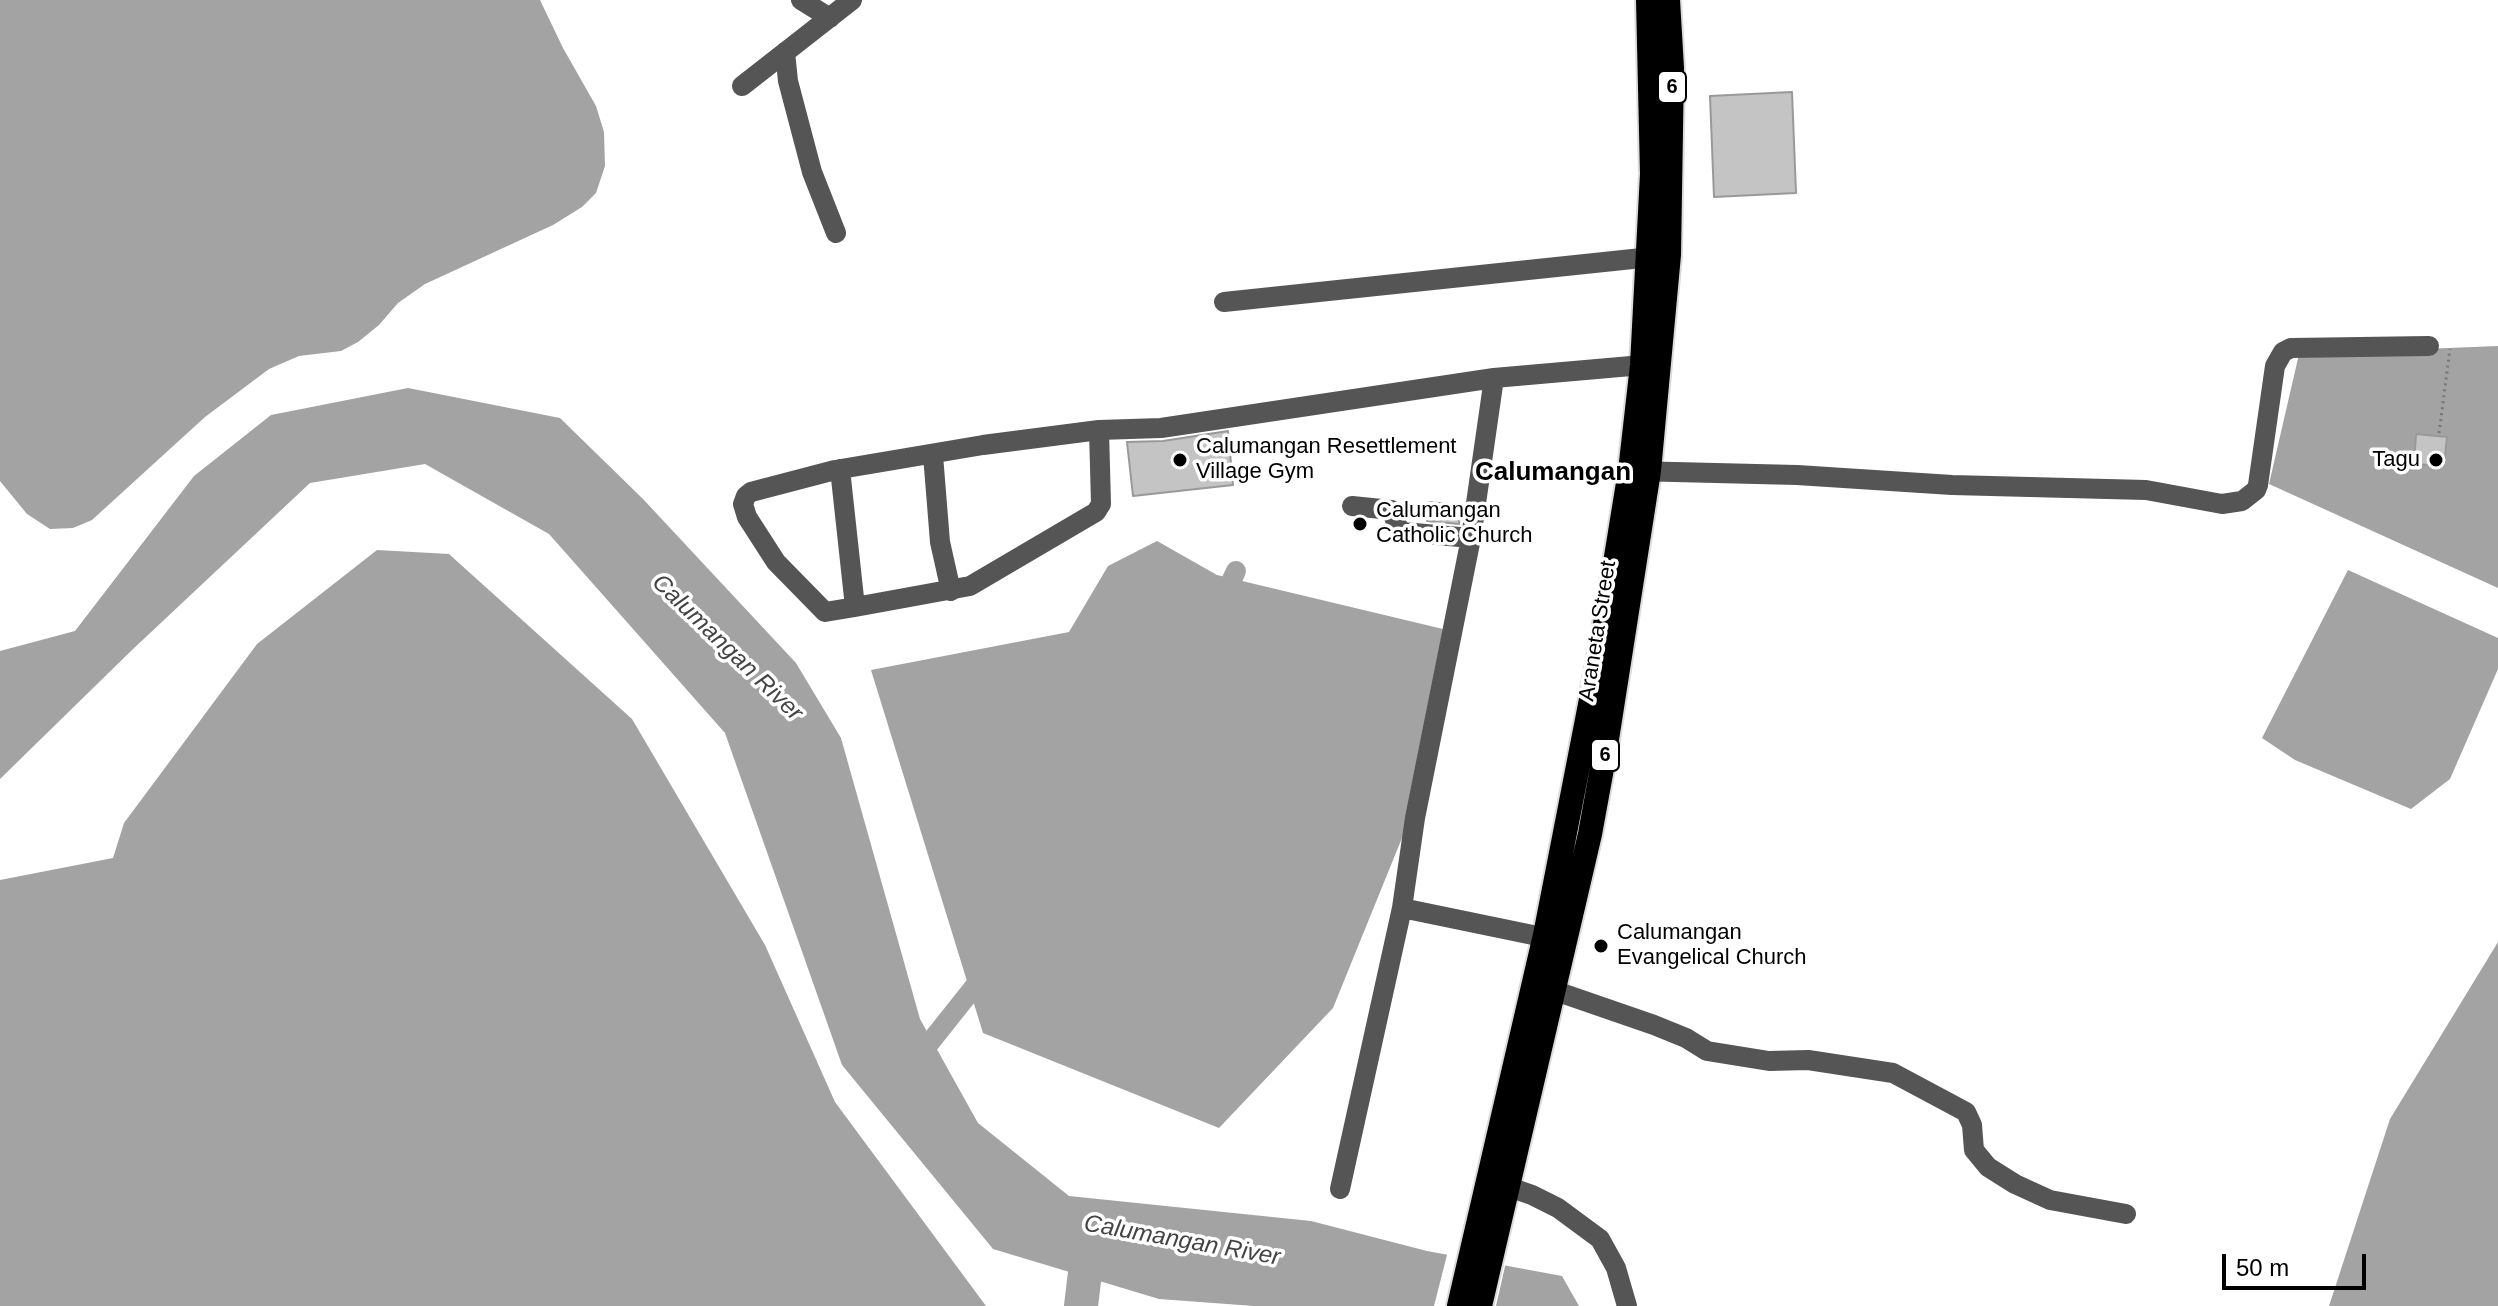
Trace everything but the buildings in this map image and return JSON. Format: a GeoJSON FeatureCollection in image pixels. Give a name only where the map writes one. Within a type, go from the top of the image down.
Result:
{"type":"FeatureCollection","features":[{"type":"Feature","properties":{"kind":"highway"},"geometry":{"type":"LineString","coordinates":[[1480,1306],[1485,1244],[1554,939],[1603,633],[1652,472],[1650,365],[1658,256],[1652,174],[1648,0]]}},
{"type":"Feature","properties":{"kind":"highway","name":"6"},"geometry":{"type":"LineString","coordinates":[[1658,256],[1672,174],[1672,68],[1668,0]]}},
{"type":"Feature","properties":{"kind":"highway"},"geometry":{"type":"LineString","coordinates":[[1459,1306],[1509,1187],[1544,986]]}},
{"type":"Feature","properties":{"kind":"street"},"geometry":{"type":"LineString","coordinates":[[801,0],[830,18]]}},
{"type":"Feature","properties":{"kind":"street"},"geometry":{"type":"LineString","coordinates":[[742,86],[852,0]]}},
{"type":"Feature","properties":{"kind":"street"},"geometry":{"type":"LineString","coordinates":[[785,52],[788,81],[809,160],[836,233]]}},
{"type":"Feature","properties":{"kind":"street"},"geometry":{"type":"LineString","coordinates":[[1224,302],[1658,256]]}},
{"type":"Feature","properties":{"kind":"street"},"geometry":{"type":"LineString","coordinates":[[1652,472],[2146,490],[2222,504],[2242,501],[2256,490],[2275,366],[2280,354],[2287,349],[2429,346]]}},
{"type":"Feature","properties":{"kind":"street"},"geometry":{"type":"LineString","coordinates":[[1099,430],[1101,504],[1096,512],[984,578],[951,591],[825,612],[776,562],[747,517],[743,504],[751,492],[840,469],[983,445],[1099,430],[1161,428],[1494,378],[1650,365]]}},
{"type":"Feature","properties":{"kind":"street"},"geometry":{"type":"LineString","coordinates":[[1340,1189],[1402,908],[1415,818],[1471,538],[1494,378]]}},
{"type":"Feature","properties":{"kind":"street"},"geometry":{"type":"LineString","coordinates":[[933,455],[940,542],[951,591]]}},
{"type":"Feature","properties":{"kind":"street"},"geometry":{"type":"LineString","coordinates":[[840,469],[855,607]]}},
{"type":"Feature","properties":{"kind":"street"},"geometry":{"type":"LineString","coordinates":[[1352,506],[1391,510],[1403,532],[1471,538]]}},
{"type":"Feature","properties":{"kind":"street"},"geometry":{"type":"LineString","coordinates":[[1402,908],[1554,939]]}},
{"type":"Feature","properties":{"kind":"street"},"geometry":{"type":"LineString","coordinates":[[1544,986],[1654,1025],[1686,1038],[1707,1051],[1769,1061],[1808,1060],[1893,1073],[1966,1112],[1972,1125],[1974,1150],[1988,1167],[2015,1184],[2050,1200],[2126,1214]]}},
{"type":"Feature","properties":{"kind":"street"},"geometry":{"type":"LineString","coordinates":[[1509,1187],[1558,1208],[1600,1239],[1616,1268],[1627,1306]]}},
{"type":"Feature","properties":{"kind":"path"},"geometry":{"type":"LineString","coordinates":[[2439,433],[2450,346]]}},
{"type":"Feature","properties":{"kind":"water"},"geometry":{"type":"Polygon","coordinates":[[[0,0],[540,0],[596,106],[604,132],[605,166],[596,193],[582,207],[553,225],[425,284],[398,303],[379,325],[358,342],[341,351],[299,356],[269,369],[205,417],[92,520],[73,528],[50,529],[27,514],[0,481],[0,0]]]}},
{"type":"Feature","properties":{"kind":"water"},"geometry":{"type":"Polygon","coordinates":[[[2498,346],[2498,588],[2269,484],[2299,354],[2498,346]]]}},
{"type":"Feature","properties":{"kind":"water","name":"Calumangan River"},"geometry":{"type":"Polygon","coordinates":[[[408,388],[560,418],[643,499],[796,663],[841,738],[920,1019],[978,1123],[1069,1196],[1311,1221],[1427,1251],[1562,1276],[1579,1306],[1254,1306],[1159,1299],[993,1249],[842,1065],[725,733],[549,534],[425,464],[310,483],[0,779],[0,651],[75,631],[194,476],[271,415],[408,388]]]}},
{"type":"Feature","properties":{"kind":"water"},"geometry":{"type":"Polygon","coordinates":[[[1157,541],[1217,575],[1443,629],[1404,833],[1333,1008],[1219,1128],[983,1033],[871,670],[1069,632],[1108,566],[1157,541]]]}},
{"type":"Feature","properties":{"kind":"water"},"geometry":{"type":"Polygon","coordinates":[[[377,550],[449,554],[632,719],[765,945],[835,1102],[986,1306],[0,1306],[0,880],[113,858],[124,823],[257,644],[377,550]]]}},
{"type":"Feature","properties":{"kind":"water"},"geometry":{"type":"Polygon","coordinates":[[[2348,570],[2498,638],[2498,669],[2450,779],[2411,809],[2295,760],[2262,738],[2348,570]]]}},
{"type":"Feature","properties":{"kind":"water"},"geometry":{"type":"Polygon","coordinates":[[[2498,942],[2498,1306],[2329,1306],[2390,1119],[2498,942]]]}},
{"type":"Feature","properties":{"kind":"pier"},"geometry":{"type":"Polygon","coordinates":[[[1448,1251],[1506,1262],[1496,1306],[1434,1306],[1448,1251]]]}},
{"type":"Feature","properties":{"kind":"waterway"},"geometry":{"type":"LineString","coordinates":[[1221,603],[1236,571]]}},
{"type":"Feature","properties":{"kind":"waterway"},"geometry":{"type":"LineString","coordinates":[[916,1060],[986,972]]}},
{"type":"Feature","properties":{"kind":"waterway","name":"Calumangan River"},"geometry":{"type":"LineString","coordinates":[[1081,1306],[1090,1231]]}},
{"type":"Feature","properties":{"kind":"place","name":"Calumangan Resettlement Village Gym"},"geometry":{"type":"Point","coordinates":[1180,460]}},
{"type":"Feature","properties":{"kind":"place","name":"Tagu"},"geometry":{"type":"Point","coordinates":[2436,460]}},
{"type":"Feature","properties":{"kind":"place","name":"Calumangan Catholic Church"},"geometry":{"type":"Point","coordinates":[1360,524]}},
{"type":"Feature","properties":{"kind":"place","name":"Calumangan Evangelical Church"},"geometry":{"type":"Point","coordinates":[1601,946]}},
{"type":"Feature","properties":{"kind":"district","name":"Calumangan"},"geometry":{"type":"Point","coordinates":[1553,473]}}]}
